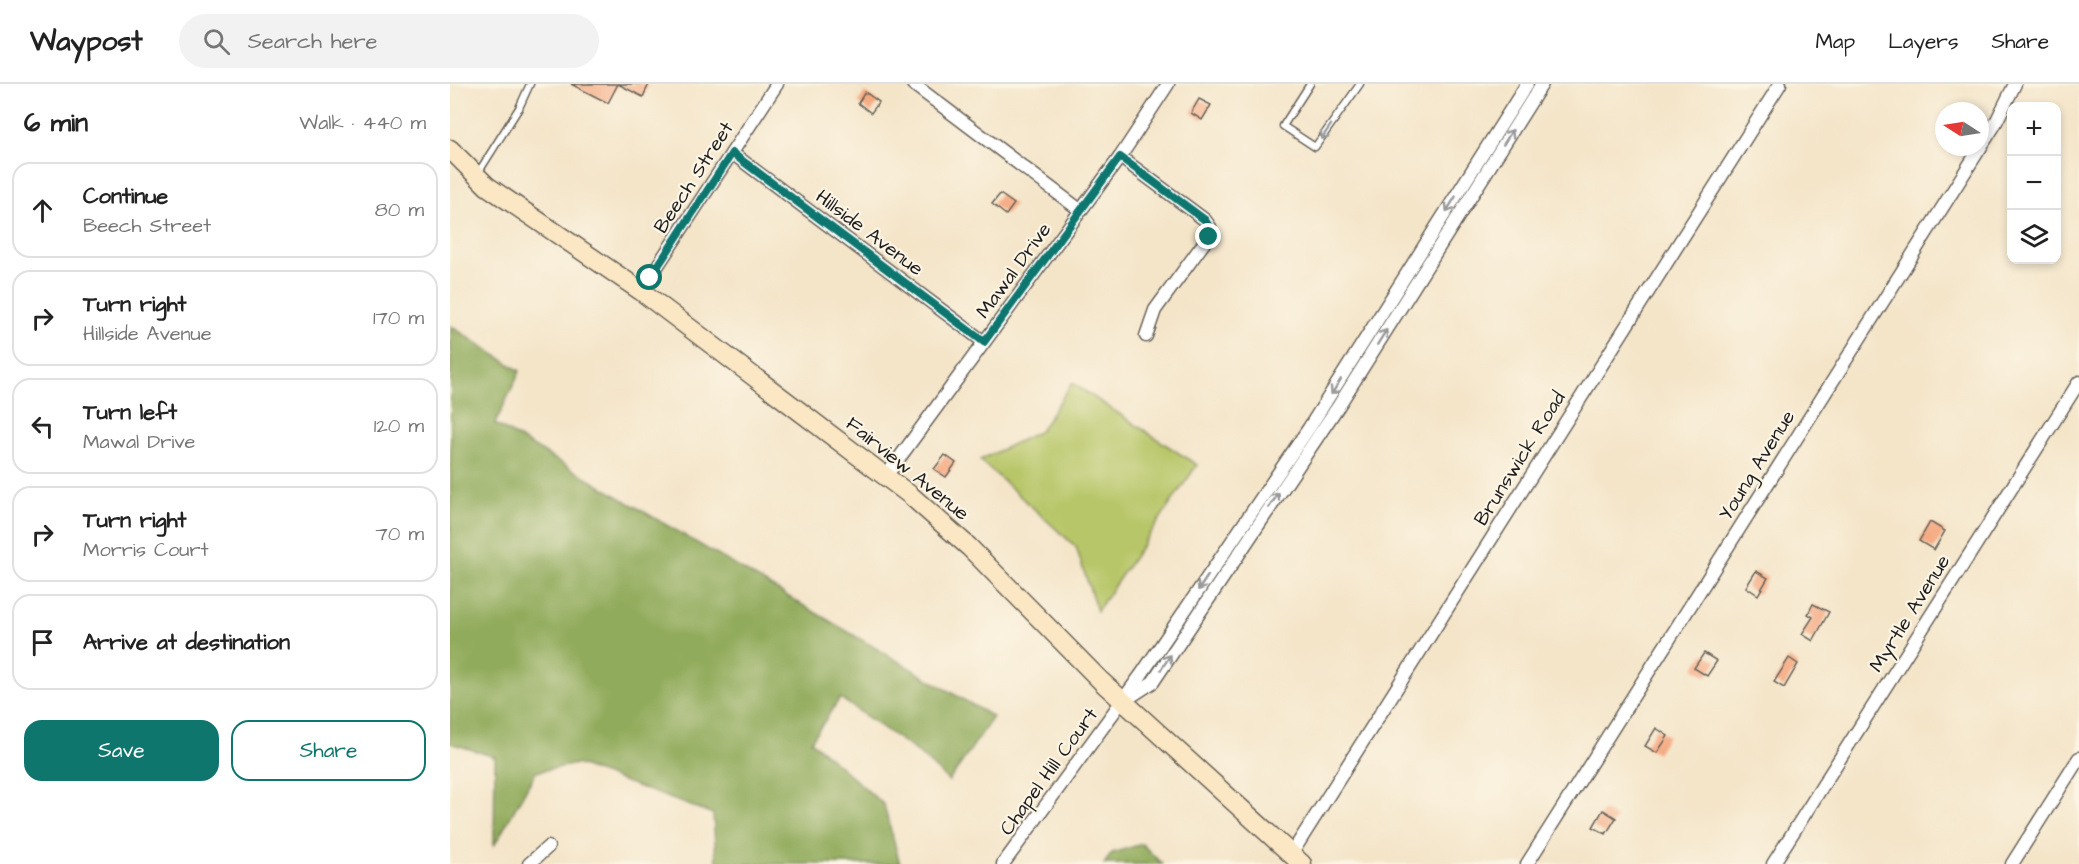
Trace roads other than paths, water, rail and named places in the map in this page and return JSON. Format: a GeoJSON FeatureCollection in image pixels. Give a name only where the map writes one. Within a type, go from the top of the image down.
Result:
{"type":"FeatureCollection","features":[{"type":"Feature","properties":{"kind":"main road","name":"Fairview Avenue"},"geometry":{"type":"LineString","coordinates":[[450,149],[476,176],[641,291],[886,476],[969,547],[1066,647],[1297,859]]}},
{"type":"Feature","properties":{"kind":"street","name":"Beech Street"},"geometry":{"type":"LineString","coordinates":[[641,291],[777,84]]}},
{"type":"Feature","properties":{"kind":"street"},"geometry":{"type":"LineString","coordinates":[[913,84],[1080,210]]}},
{"type":"Feature","properties":{"kind":"street","name":"Mawal Drive"},"geometry":{"type":"LineString","coordinates":[[886,476],[1120,157],[1168,84]]}},
{"type":"Feature","properties":{"kind":"street"},"geometry":{"type":"LineString","coordinates":[[1484,164],[1527,84]]}},
{"type":"Feature","properties":{"kind":"street"},"geometry":{"type":"LineString","coordinates":[[1484,164],[1542,84]]}},
{"type":"Feature","properties":{"kind":"street","name":"Brunswick Road"},"geometry":{"type":"LineString","coordinates":[[1297,859],[1780,84]]}},
{"type":"Feature","properties":{"kind":"street","name":"Young Avenue"},"geometry":{"type":"LineString","coordinates":[[1527,864],[1994,126],[2015,84]]}},
{"type":"Feature","properties":{"kind":"street","name":"Hillside Avenue"},"geometry":{"type":"LineString","coordinates":[[732,153],[984,342]]}},
{"type":"Feature","properties":{"kind":"street"},"geometry":{"type":"LineString","coordinates":[[1120,157],[1205,220],[1210,228],[1209,237],[1155,310],[1146,336]]}},
{"type":"Feature","properties":{"kind":"street","name":"Chapel Hill Court"},"geometry":{"type":"LineString","coordinates":[[1003,864],[1225,562],[1314,431],[1484,164]]}},
{"type":"Feature","properties":{"kind":"street","name":"Myrtle Avenue"},"geometry":{"type":"LineString","coordinates":[[1773,864],[2079,382]]}},
{"type":"Feature","properties":{"kind":"street"},"geometry":{"type":"LineString","coordinates":[[2012,864],[2079,758]]}},
{"type":"Feature","properties":{"kind":"street"},"geometry":{"type":"LineString","coordinates":[[529,864],[548,847]]}},
{"type":"Feature","properties":{"kind":"lane"},"geometry":{"type":"LineString","coordinates":[[476,176],[519,108],[530,84]]}},
{"type":"Feature","properties":{"kind":"lane"},"geometry":{"type":"LineString","coordinates":[[1310,84],[1282,126],[1316,147],[1360,84]]}}]}
